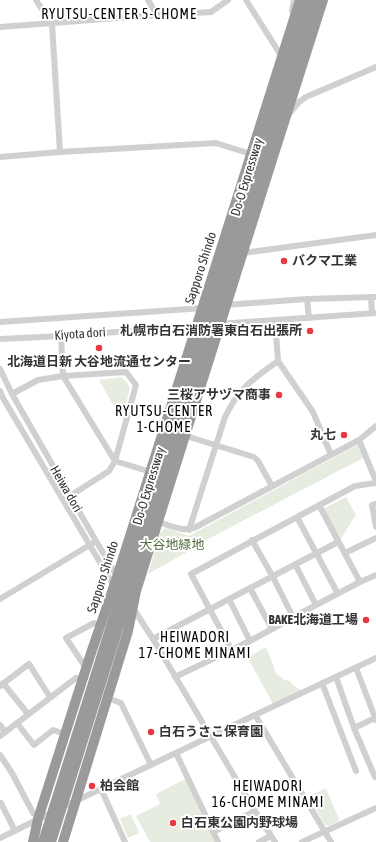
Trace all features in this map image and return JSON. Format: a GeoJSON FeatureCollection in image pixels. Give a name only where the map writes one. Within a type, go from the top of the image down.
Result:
{"type":"FeatureCollection","features":[{"type":"Feature","properties":{"kind":"highway","name":"Sapporo Shindo"},"geometry":{"type":"LineString","coordinates":[[33,842],[65,734],[151,472],[300,0]]}},
{"type":"Feature","properties":{"kind":"highway","name":"Do-O Expressway"},"geometry":{"type":"LineString","coordinates":[[43,842],[308,0]]}},
{"type":"Feature","properties":{"kind":"highway","name":"Do-O Expressway"},"geometry":{"type":"LineString","coordinates":[[51,842],[316,0]]}},
{"type":"Feature","properties":{"kind":"highway"},"geometry":{"type":"LineString","coordinates":[[62,842],[128,631],[136,591],[323,0]]}},
{"type":"Feature","properties":{"kind":"highway"},"geometry":{"type":"LineString","coordinates":[[56,842],[118,649],[128,631]]}},
{"type":"Feature","properties":{"kind":"highway"},"geometry":{"type":"LineString","coordinates":[[38,842],[91,671],[90,656]]}},
{"type":"Feature","properties":{"kind":"street"},"geometry":{"type":"LineString","coordinates":[[36,0],[52,24],[60,152]]}},
{"type":"Feature","properties":{"kind":"street"},"geometry":{"type":"LineString","coordinates":[[148,0],[157,15]]}},
{"type":"Feature","properties":{"kind":"street"},"geometry":{"type":"LineString","coordinates":[[0,27],[211,12],[228,0]]}},
{"type":"Feature","properties":{"kind":"street"},"geometry":{"type":"LineString","coordinates":[[246,0],[282,57]]}},
{"type":"Feature","properties":{"kind":"street"},"geometry":{"type":"LineString","coordinates":[[287,41],[294,0]]}},
{"type":"Feature","properties":{"kind":"street"},"geometry":{"type":"LineString","coordinates":[[284,121],[295,107],[306,97],[376,67]]}},
{"type":"Feature","properties":{"kind":"street"},"geometry":{"type":"LineString","coordinates":[[0,157],[216,143],[272,160]]}},
{"type":"Feature","properties":{"kind":"street"},"geometry":{"type":"LineString","coordinates":[[243,253],[376,235]]}},
{"type":"Feature","properties":{"kind":"street"},"geometry":{"type":"LineString","coordinates":[[373,297],[374,313]]}},
{"type":"Feature","properties":{"kind":"street","name":"Kiyota dori"},"geometry":{"type":"LineString","coordinates":[[0,322],[307,299],[373,297]]}},
{"type":"Feature","properties":{"kind":"street"},"geometry":{"type":"LineString","coordinates":[[307,299],[309,318]]}},
{"type":"Feature","properties":{"kind":"street","name":"Kiyota dori"},"geometry":{"type":"LineString","coordinates":[[0,339],[61,336],[374,313]]}},
{"type":"Feature","properties":{"kind":"street"},"geometry":{"type":"LineString","coordinates":[[275,320],[278,361],[313,412],[331,455]]}},
{"type":"Feature","properties":{"kind":"street"},"geometry":{"type":"LineString","coordinates":[[61,336],[63,376],[115,461],[151,472]]}},
{"type":"Feature","properties":{"kind":"street"},"geometry":{"type":"LineString","coordinates":[[189,530],[225,417],[238,395],[250,382],[278,361]]}},
{"type":"Feature","properties":{"kind":"street","name":"Heiwa dori"},"geometry":{"type":"LineString","coordinates":[[0,368],[12,394],[117,577],[133,608],[275,842]]}},
{"type":"Feature","properties":{"kind":"street"},"geometry":{"type":"LineString","coordinates":[[12,394],[38,380],[63,376],[126,372],[136,385],[115,461],[109,471],[70,496]]}},
{"type":"Feature","properties":{"kind":"street","name":"Heiwa dori"},"geometry":{"type":"LineString","coordinates":[[0,391],[114,587],[133,608]]}},
{"type":"Feature","properties":{"kind":"street"},"geometry":{"type":"LineString","coordinates":[[158,522],[183,530],[194,528],[359,440],[376,426]]}},
{"type":"Feature","properties":{"kind":"street"},"geometry":{"type":"LineString","coordinates":[[186,436],[254,457],[258,461],[272,486]]}},
{"type":"Feature","properties":{"kind":"street"},"geometry":{"type":"LineString","coordinates":[[231,649],[191,574],[355,486],[376,482],[359,440]]}},
{"type":"Feature","properties":{"kind":"street"},"geometry":{"type":"LineString","coordinates":[[376,504],[372,505],[376,527]]}},
{"type":"Feature","properties":{"kind":"street"},"geometry":{"type":"LineString","coordinates":[[319,505],[360,582]]}},
{"type":"Feature","properties":{"kind":"street"},"geometry":{"type":"LineString","coordinates":[[297,517],[338,594]]}},
{"type":"Feature","properties":{"kind":"street"},"geometry":{"type":"LineString","coordinates":[[345,553],[376,538]]}},
{"type":"Feature","properties":{"kind":"street"},"geometry":{"type":"LineString","coordinates":[[252,540],[293,617]]}},
{"type":"Feature","properties":{"kind":"street"},"geometry":{"type":"LineString","coordinates":[[0,599],[96,542]]}},
{"type":"Feature","properties":{"kind":"street"},"geometry":{"type":"LineString","coordinates":[[153,640],[338,542]]}},
{"type":"Feature","properties":{"kind":"street"},"geometry":{"type":"LineString","coordinates":[[295,564],[316,605]]}},
{"type":"Feature","properties":{"kind":"street"},"geometry":{"type":"LineString","coordinates":[[175,677],[250,641],[293,617],[376,575]]}},
{"type":"Feature","properties":{"kind":"street"},"geometry":{"type":"LineString","coordinates":[[250,588],[272,629]]}},
{"type":"Feature","properties":{"kind":"street"},"geometry":{"type":"LineString","coordinates":[[229,599],[250,641]]}},
{"type":"Feature","properties":{"kind":"street"},"geometry":{"type":"LineString","coordinates":[[0,725],[3,734],[50,697],[85,673],[66,638],[94,623],[100,625]]}},
{"type":"Feature","properties":{"kind":"street"},"geometry":{"type":"LineString","coordinates":[[2,839],[15,830],[39,818],[376,658]]}},
{"type":"Feature","properties":{"kind":"street"},"geometry":{"type":"LineString","coordinates":[[28,714],[2,685],[29,664],[50,697]]}},
{"type":"Feature","properties":{"kind":"street"},"geometry":{"type":"LineString","coordinates":[[354,728],[375,717],[356,668]]}},
{"type":"Feature","properties":{"kind":"street"},"geometry":{"type":"LineString","coordinates":[[336,677],[354,728],[375,777],[376,776]]}},
{"type":"Feature","properties":{"kind":"street"},"geometry":{"type":"LineString","coordinates":[[322,684],[356,771]]}},
{"type":"Feature","properties":{"kind":"street"},"geometry":{"type":"LineString","coordinates":[[108,698],[120,703],[151,765]]}},
{"type":"Feature","properties":{"kind":"street"},"geometry":{"type":"LineString","coordinates":[[255,715],[331,842]]}},
{"type":"Feature","properties":{"kind":"street"},"geometry":{"type":"LineString","coordinates":[[17,723],[34,745],[53,730],[65,734]]}},
{"type":"Feature","properties":{"kind":"street"},"geometry":{"type":"LineString","coordinates":[[176,753],[218,842]]}},
{"type":"Feature","properties":{"kind":"street"},"geometry":{"type":"LineString","coordinates":[[0,755],[12,773],[33,813],[39,818]]}},
{"type":"Feature","properties":{"kind":"street"},"geometry":{"type":"LineString","coordinates":[[101,789],[125,842]]}},
{"type":"Feature","properties":{"kind":"street"},"geometry":{"type":"LineString","coordinates":[[0,804],[1,803],[15,830]]}},
{"type":"Feature","properties":{"kind":"street"},"geometry":{"type":"LineString","coordinates":[[302,842],[376,808]]}},
{"type":"Feature","properties":{"kind":"street"},"geometry":{"type":"LineString","coordinates":[[213,832],[255,811]]}},
{"type":"Feature","properties":{"kind":"street"},"geometry":{"type":"LineString","coordinates":[[259,842],[271,836]]}},
{"type":"Feature","properties":{"kind":"green space"},"geometry":{"type":"Polygon","coordinates":[[[121,377],[126,381],[130,388],[122,420],[99,380],[121,377]]]}},
{"type":"Feature","properties":{"kind":"green space","name":"大谷地緑地"},"geometry":{"type":"Polygon","coordinates":[[[359,444],[365,457],[210,538],[148,574],[161,531],[166,528],[189,536],[359,444]]]}},
{"type":"Feature","properties":{"kind":"green space"},"geometry":{"type":"Polygon","coordinates":[[[346,497],[356,515],[340,540],[323,509],[346,497]]]}},
{"type":"Feature","properties":{"kind":"green space"},"geometry":{"type":"Polygon","coordinates":[[[266,647],[277,675],[284,680],[290,681],[294,686],[301,690],[273,704],[248,658],[266,647]]]}},
{"type":"Feature","properties":{"kind":"green space"},"geometry":{"type":"Polygon","coordinates":[[[185,779],[215,842],[150,842],[136,816],[160,804],[156,794],[185,779]]]}},
{"type":"Feature","properties":{"kind":"green space"},"geometry":{"type":"Polygon","coordinates":[[[326,789],[339,819],[339,821],[328,826],[325,825],[309,797],[326,789]]]}},
{"type":"Feature","properties":{"kind":"green space"},"geometry":{"type":"Polygon","coordinates":[[[131,814],[139,833],[128,838],[120,819],[131,814]]]}},
{"type":"Feature","properties":{"kind":"place","name":"バクマ工業"},"geometry":{"type":"Point","coordinates":[284,261]}},
{"type":"Feature","properties":{"kind":"place","name":"札幌市白石消防署東白石出張所"},"geometry":{"type":"Point","coordinates":[310,331]}},
{"type":"Feature","properties":{"kind":"place","name":"北海道日新 大谷地流通センター"},"geometry":{"type":"Point","coordinates":[99,348]}},
{"type":"Feature","properties":{"kind":"place","name":"三桜アサヅマ商事"},"geometry":{"type":"Point","coordinates":[279,395]}},
{"type":"Feature","properties":{"kind":"place","name":"丸七"},"geometry":{"type":"Point","coordinates":[344,435]}},
{"type":"Feature","properties":{"kind":"place","name":"BAKE北海道工場"},"geometry":{"type":"Point","coordinates":[366,620]}},
{"type":"Feature","properties":{"kind":"place","name":"白石うさこ保育園"},"geometry":{"type":"Point","coordinates":[151,732]}},
{"type":"Feature","properties":{"kind":"place","name":"柏会館"},"geometry":{"type":"Point","coordinates":[92,786]}},
{"type":"Feature","properties":{"kind":"place","name":"白石東公園内野球場"},"geometry":{"type":"Point","coordinates":[173,823]}},
{"type":"Feature","properties":{"kind":"district","name":"RYUTSU-CENTER 5-CHOME"},"geometry":{"type":"Point","coordinates":[119,15]}},
{"type":"Feature","properties":{"kind":"district","name":"RYUTSU-CENTER 1-CHOME"},"geometry":{"type":"Point","coordinates":[164,420]}},
{"type":"Feature","properties":{"kind":"district","name":"HEIWADORI 17-CHOME MINAMI"},"geometry":{"type":"Point","coordinates":[195,646]}},
{"type":"Feature","properties":{"kind":"district","name":"HEIWADORI 16-CHOME MINAMI"},"geometry":{"type":"Point","coordinates":[268,796]}}]}
